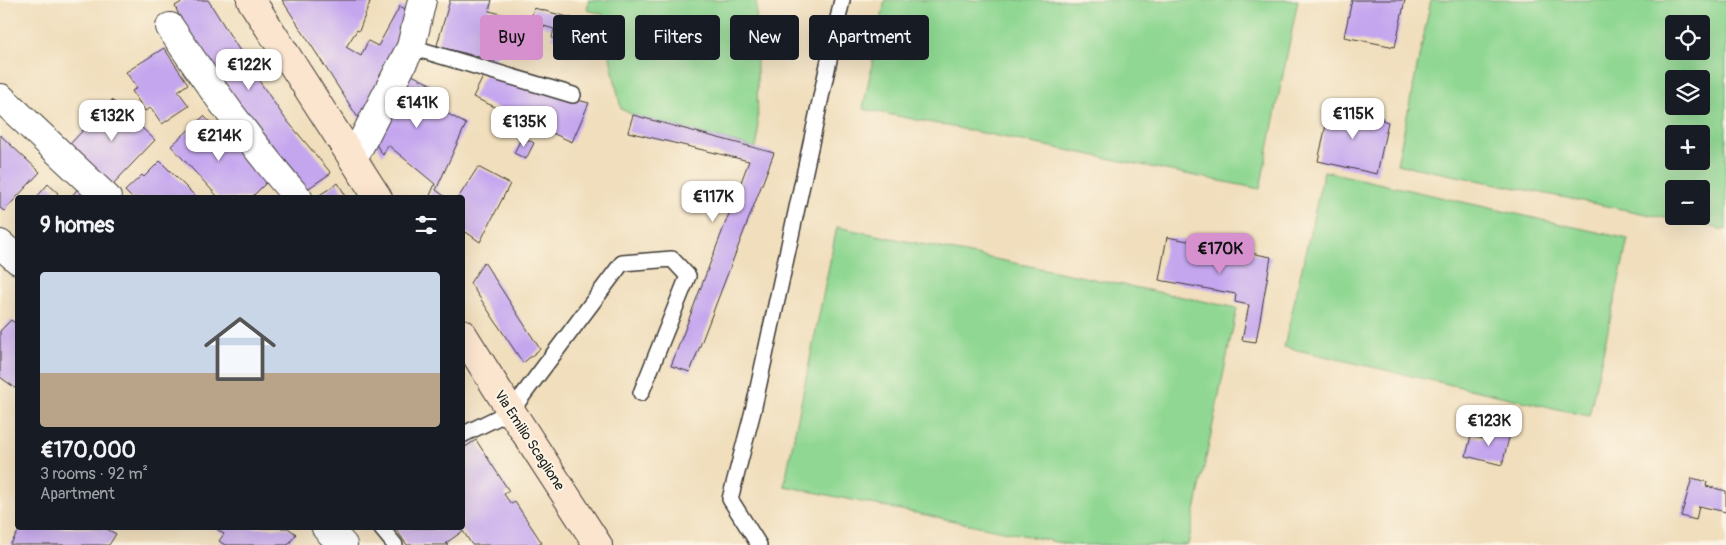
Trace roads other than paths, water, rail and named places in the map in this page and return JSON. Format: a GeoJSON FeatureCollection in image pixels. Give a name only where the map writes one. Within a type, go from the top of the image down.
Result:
{"type":"FeatureCollection","features":[{"type":"Feature","properties":{"kind":"main road"},"geometry":{"type":"LineString","coordinates":[[251,0],[376,195]]}},
{"type":"Feature","properties":{"kind":"main road","name":"Via Emilio Scaglione"},"geometry":{"type":"LineString","coordinates":[[465,339],[598,545]]}},
{"type":"Feature","properties":{"kind":"street"},"geometry":{"type":"LineString","coordinates":[[353,159],[412,47],[422,0]]}},
{"type":"Feature","properties":{"kind":"street"},"geometry":{"type":"LineString","coordinates":[[170,27],[205,79],[267,162],[295,195]]}},
{"type":"Feature","properties":{"kind":"street"},"geometry":{"type":"LineString","coordinates":[[1,98],[104,195]]}},
{"type":"Feature","properties":{"kind":"street"},"geometry":{"type":"LineString","coordinates":[[0,244],[15,257]]}},
{"type":"Feature","properties":{"kind":"street"},"geometry":{"type":"LineString","coordinates":[[328,530],[344,545]]}},
{"type":"Feature","properties":{"kind":"lane"},"geometry":{"type":"LineString","coordinates":[[759,545],[730,499],[753,411],[842,0]]}},
{"type":"Feature","properties":{"kind":"lane"},"geometry":{"type":"LineString","coordinates":[[412,47],[573,95]]}},
{"type":"Feature","properties":{"kind":"lane"},"geometry":{"type":"LineString","coordinates":[[465,434],[511,411],[622,263],[672,259],[688,276],[641,393]]}},
{"type":"Feature","properties":{"kind":"lane"},"geometry":{"type":"LineString","coordinates":[[383,530],[396,545]]}}]}
